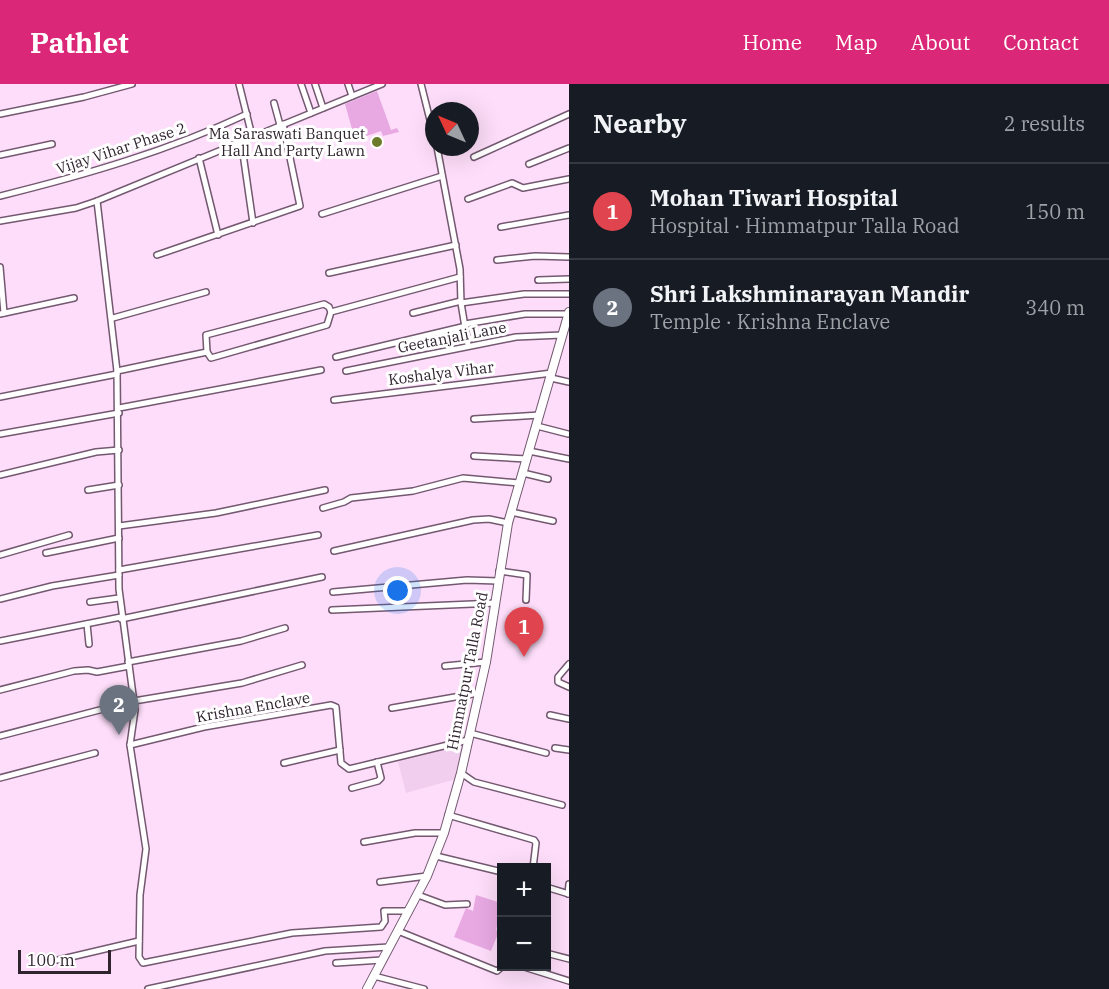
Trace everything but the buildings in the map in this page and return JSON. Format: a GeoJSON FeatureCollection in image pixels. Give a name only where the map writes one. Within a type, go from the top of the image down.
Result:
{"type":"FeatureCollection","features":[{"type":"Feature","properties":{"kind":"street"},"geometry":{"type":"LineString","coordinates":[[0,114],[84,97],[132,84]]}},
{"type":"Feature","properties":{"kind":"street"},"geometry":{"type":"LineString","coordinates":[[239,84],[252,136]]}},
{"type":"Feature","properties":{"kind":"street"},"geometry":{"type":"LineString","coordinates":[[301,84],[310,112]]}},
{"type":"Feature","properties":{"kind":"street"},"geometry":{"type":"LineString","coordinates":[[315,84],[323,108]]}},
{"type":"Feature","properties":{"kind":"street"},"geometry":{"type":"LineString","coordinates":[[348,84],[352,96]]}},
{"type":"Feature","properties":{"kind":"street"},"geometry":{"type":"LineString","coordinates":[[0,221],[76,208],[97,201],[382,84]]}},
{"type":"Feature","properties":{"kind":"street"},"geometry":{"type":"LineString","coordinates":[[421,84],[426,102]]}},
{"type":"Feature","properties":{"kind":"street"},"geometry":{"type":"LineString","coordinates":[[157,255],[300,206],[282,124],[274,103]]}},
{"type":"Feature","properties":{"kind":"street","name":"Vijay Vihar Phase 2"},"geometry":{"type":"LineString","coordinates":[[0,196],[143,156],[212,131],[247,114]]}},
{"type":"Feature","properties":{"kind":"street"},"geometry":{"type":"LineString","coordinates":[[474,157],[569,114]]}},
{"type":"Feature","properties":{"kind":"street"},"geometry":{"type":"LineString","coordinates":[[241,140],[253,223]]}},
{"type":"Feature","properties":{"kind":"street"},"geometry":{"type":"LineString","coordinates":[[0,155],[52,144]]}},
{"type":"Feature","properties":{"kind":"street"},"geometry":{"type":"LineString","coordinates":[[529,164],[569,148]]}},
{"type":"Feature","properties":{"kind":"street"},"geometry":{"type":"LineString","coordinates":[[439,156],[456,245],[461,302],[468,345]]}},
{"type":"Feature","properties":{"kind":"street"},"geometry":{"type":"LineString","coordinates":[[199,158],[218,235]]}},
{"type":"Feature","properties":{"kind":"street"},"geometry":{"type":"LineString","coordinates":[[322,214],[442,176]]}},
{"type":"Feature","properties":{"kind":"street"},"geometry":{"type":"LineString","coordinates":[[468,199],[512,183],[523,188],[569,179]]}},
{"type":"Feature","properties":{"kind":"street"},"geometry":{"type":"LineString","coordinates":[[97,201],[117,373],[121,618],[134,701],[130,745],[146,849],[140,895],[139,957],[143,963],[292,933],[381,927],[386,921],[384,911],[409,911]]}},
{"type":"Feature","properties":{"kind":"street"},"geometry":{"type":"LineString","coordinates":[[501,228],[569,214]]}},
{"type":"Feature","properties":{"kind":"street"},"geometry":{"type":"LineString","coordinates":[[329,273],[456,245]]}},
{"type":"Feature","properties":{"kind":"street"},"geometry":{"type":"LineString","coordinates":[[497,260],[535,256],[569,257]]}},
{"type":"Feature","properties":{"kind":"street"},"geometry":{"type":"LineString","coordinates":[[0,267],[2,314],[74,298]]}},
{"type":"Feature","properties":{"kind":"street"},"geometry":{"type":"LineString","coordinates":[[331,312],[460,278]]}},
{"type":"Feature","properties":{"kind":"street"},"geometry":{"type":"LineString","coordinates":[[538,280],[569,279]]}},
{"type":"Feature","properties":{"kind":"street"},"geometry":{"type":"LineString","coordinates":[[112,318],[206,292]]}},
{"type":"Feature","properties":{"kind":"street"},"geometry":{"type":"LineString","coordinates":[[413,313],[461,302],[524,294],[569,294]]}},
{"type":"Feature","properties":{"kind":"street"},"geometry":{"type":"LineString","coordinates":[[324,304],[331,312],[329,322],[324,327],[211,357],[207,352],[206,334],[324,304]]}},
{"type":"Feature","properties":{"kind":"street"},"geometry":{"type":"LineString","coordinates":[[336,357],[466,325],[525,314],[569,313]]}},
{"type":"Feature","properties":{"kind":"street","name":"Himmatpur Talla Road"},"geometry":{"type":"LineString","coordinates":[[367,989],[418,895],[444,833],[461,773],[486,662],[508,523],[569,313]]}},
{"type":"Feature","properties":{"kind":"street","name":"Geetanjali Lane"},"geometry":{"type":"LineString","coordinates":[[346,371],[516,337],[562,335]]}},
{"type":"Feature","properties":{"kind":"street"},"geometry":{"type":"LineString","coordinates":[[0,397],[207,352]]}},
{"type":"Feature","properties":{"kind":"street"},"geometry":{"type":"LineString","coordinates":[[0,434],[321,370]]}},
{"type":"Feature","properties":{"kind":"street","name":"Koshalya Vihar"},"geometry":{"type":"LineString","coordinates":[[334,400],[551,375],[569,382]]}},
{"type":"Feature","properties":{"kind":"street"},"geometry":{"type":"LineString","coordinates":[[474,419],[540,415]]}},
{"type":"Feature","properties":{"kind":"street"},"geometry":{"type":"LineString","coordinates":[[537,426],[568,434]]}},
{"type":"Feature","properties":{"kind":"street"},"geometry":{"type":"LineString","coordinates":[[0,475],[96,452],[119,450]]}},
{"type":"Feature","properties":{"kind":"street"},"geometry":{"type":"LineString","coordinates":[[474,456],[528,455],[569,459]]}},
{"type":"Feature","properties":{"kind":"street"},"geometry":{"type":"LineString","coordinates":[[523,473],[548,479]]}},
{"type":"Feature","properties":{"kind":"street"},"geometry":{"type":"LineString","coordinates":[[323,508],[351,498],[413,491],[463,478],[519,483]]}},
{"type":"Feature","properties":{"kind":"street"},"geometry":{"type":"LineString","coordinates":[[88,490],[119,485]]}},
{"type":"Feature","properties":{"kind":"street"},"geometry":{"type":"LineString","coordinates":[[119,526],[216,513],[325,490]]}},
{"type":"Feature","properties":{"kind":"street"},"geometry":{"type":"LineString","coordinates":[[511,512],[553,521]]}},
{"type":"Feature","properties":{"kind":"street"},"geometry":{"type":"LineString","coordinates":[[333,551],[474,520],[489,519],[508,523]]}},
{"type":"Feature","properties":{"kind":"street"},"geometry":{"type":"LineString","coordinates":[[0,555],[69,535]]}},
{"type":"Feature","properties":{"kind":"street"},"geometry":{"type":"LineString","coordinates":[[0,598],[318,535]]}},
{"type":"Feature","properties":{"kind":"street"},"geometry":{"type":"LineString","coordinates":[[46,553],[119,538]]}},
{"type":"Feature","properties":{"kind":"street"},"geometry":{"type":"LineString","coordinates":[[499,571],[527,575],[525,600]]}},
{"type":"Feature","properties":{"kind":"street"},"geometry":{"type":"LineString","coordinates":[[0,641],[322,577]]}},
{"type":"Feature","properties":{"kind":"street"},"geometry":{"type":"LineString","coordinates":[[333,592],[456,581],[498,581]]}},
{"type":"Feature","properties":{"kind":"street"},"geometry":{"type":"LineString","coordinates":[[90,602],[120,598]]}},
{"type":"Feature","properties":{"kind":"street"},"geometry":{"type":"LineString","coordinates":[[332,610],[496,603]]}},
{"type":"Feature","properties":{"kind":"street"},"geometry":{"type":"LineString","coordinates":[[87,624],[90,644]]}},
{"type":"Feature","properties":{"kind":"street"},"geometry":{"type":"LineString","coordinates":[[0,690],[74,671],[97,672],[241,641],[285,628]]}},
{"type":"Feature","properties":{"kind":"street"},"geometry":{"type":"LineString","coordinates":[[446,666],[486,662]]}},
{"type":"Feature","properties":{"kind":"street"},"geometry":{"type":"LineString","coordinates":[[569,664],[558,677],[560,685],[569,687]]}},
{"type":"Feature","properties":{"kind":"street"},"geometry":{"type":"LineString","coordinates":[[0,736],[134,701],[242,683],[302,665]]}},
{"type":"Feature","properties":{"kind":"street"},"geometry":{"type":"LineString","coordinates":[[392,708],[478,693]]}},
{"type":"Feature","properties":{"kind":"street","name":"Krishna Enclave"},"geometry":{"type":"LineString","coordinates":[[130,745],[204,727],[331,705],[336,707],[340,750]]}},
{"type":"Feature","properties":{"kind":"street"},"geometry":{"type":"LineString","coordinates":[[549,715],[569,719]]}},
{"type":"Feature","properties":{"kind":"street"},"geometry":{"type":"LineString","coordinates":[[284,763],[340,750],[341,763],[349,769],[469,736],[546,753]]}},
{"type":"Feature","properties":{"kind":"street"},"geometry":{"type":"LineString","coordinates":[[555,748],[569,750]]}},
{"type":"Feature","properties":{"kind":"street"},"geometry":{"type":"LineString","coordinates":[[0,778],[95,753]]}},
{"type":"Feature","properties":{"kind":"street"},"geometry":{"type":"LineString","coordinates":[[352,788],[378,781],[381,778],[377,762]]}},
{"type":"Feature","properties":{"kind":"street"},"geometry":{"type":"LineString","coordinates":[[461,773],[474,782],[562,805]]}},
{"type":"Feature","properties":{"kind":"street"},"geometry":{"type":"LineString","coordinates":[[448,815],[534,840],[536,843],[534,863]]}},
{"type":"Feature","properties":{"kind":"street"},"geometry":{"type":"LineString","coordinates":[[364,842],[415,833],[444,833]]}},
{"type":"Feature","properties":{"kind":"street"},"geometry":{"type":"LineString","coordinates":[[436,856],[497,871]]}},
{"type":"Feature","properties":{"kind":"street"},"geometry":{"type":"LineString","coordinates":[[380,882],[427,876]]}},
{"type":"Feature","properties":{"kind":"street"},"geometry":{"type":"LineString","coordinates":[[551,889],[568,894],[569,884]]}},
{"type":"Feature","properties":{"kind":"street"},"geometry":{"type":"LineString","coordinates":[[418,895],[445,905],[466,904]]}},
{"type":"Feature","properties":{"kind":"street"},"geometry":{"type":"LineString","coordinates":[[398,931],[497,971]]}},
{"type":"Feature","properties":{"kind":"street"},"geometry":{"type":"LineString","coordinates":[[58,960],[139,941]]}},
{"type":"Feature","properties":{"kind":"street"},"geometry":{"type":"LineString","coordinates":[[148,989],[325,951],[389,947]]}},
{"type":"Feature","properties":{"kind":"street"},"geometry":{"type":"LineString","coordinates":[[551,954],[569,959]]}},
{"type":"Feature","properties":{"kind":"street"},"geometry":{"type":"LineString","coordinates":[[336,963],[382,960]]}},
{"type":"Feature","properties":{"kind":"street"},"geometry":{"type":"LineString","coordinates":[[537,971],[569,981]]}},
{"type":"Feature","properties":{"kind":"street"},"geometry":{"type":"LineString","coordinates":[[374,976],[424,989]]}},
{"type":"Feature","properties":{"kind":"shaded area"},"geometry":{"type":"Polygon","coordinates":[[[377,91],[391,130],[397,128],[399,132],[383,136],[381,131],[355,140],[345,104],[377,91]]]}},
{"type":"Feature","properties":{"kind":"shaded area"},"geometry":{"type":"Polygon","coordinates":[[[463,744],[456,779],[406,793],[397,758],[463,744]]]}},
{"type":"Feature","properties":{"kind":"shaded area"},"geometry":{"type":"Polygon","coordinates":[[[476,895],[497,902],[497,936],[491,951],[454,937],[466,908],[473,911],[476,895]]]}},
{"type":"Feature","properties":{"kind":"place","name":"Ma Saraswati Banquet Hall And Party Lawn"},"geometry":{"type":"Point","coordinates":[377,142]}},
{"type":"Feature","properties":{"kind":"place","name":"Mohan Tiwari Hospital"},"geometry":{"type":"Point","coordinates":[524,657]}},
{"type":"Feature","properties":{"kind":"place","name":"Shri Lakshminarayan Mandir"},"geometry":{"type":"Point","coordinates":[119,735]}}]}
